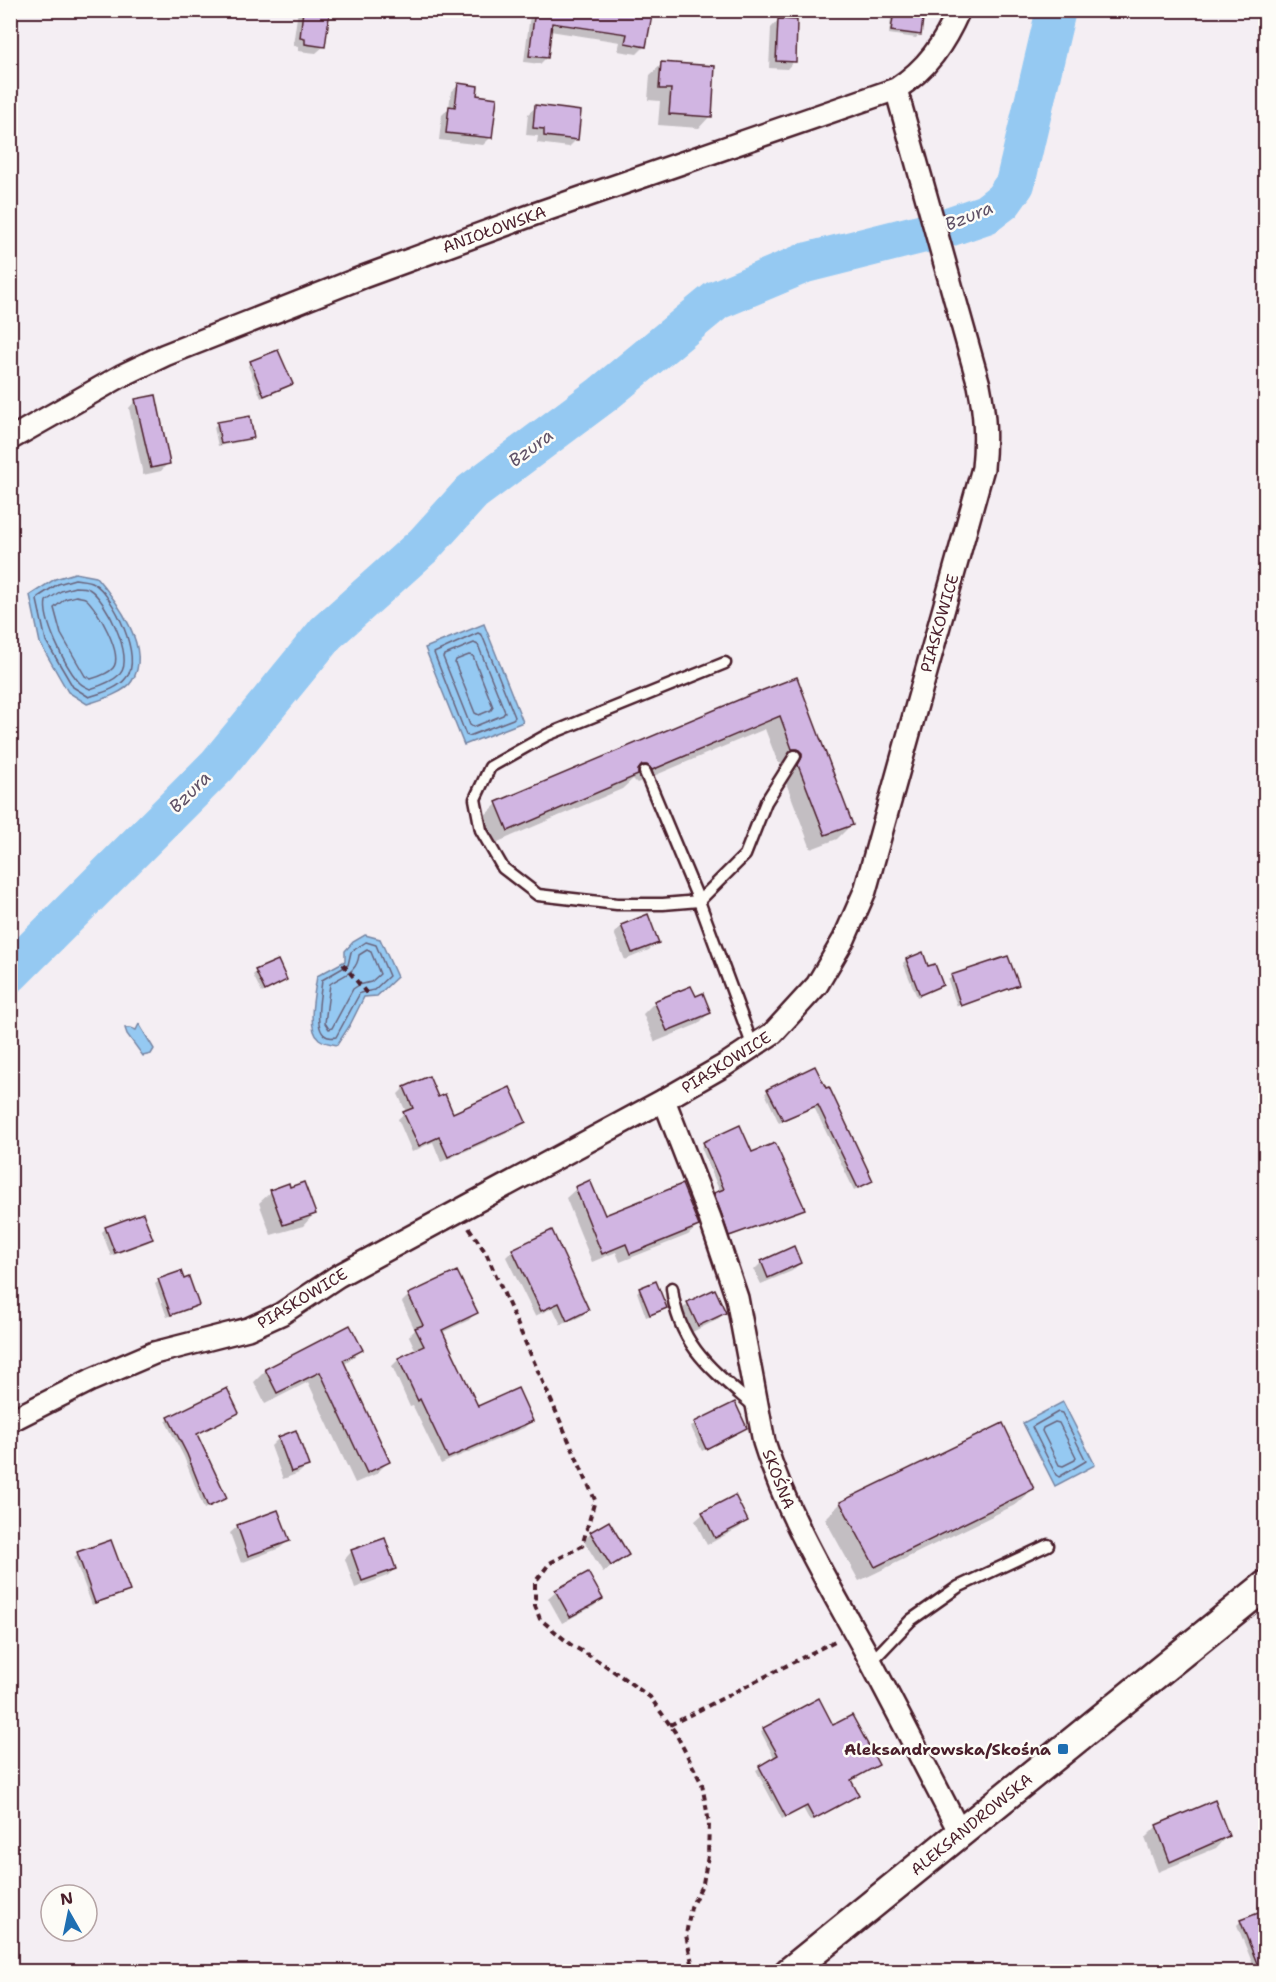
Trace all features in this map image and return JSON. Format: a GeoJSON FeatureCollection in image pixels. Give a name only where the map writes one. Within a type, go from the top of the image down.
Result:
{"type":"FeatureCollection","features":[{"type":"Feature","properties":{"kind":"main road","name":"ALEKSANDROWSKA"},"geometry":{"type":"LineString","coordinates":[[789,1971],[1266,1585]]}},
{"type":"Feature","properties":{"kind":"street","name":"ANIOŁOWSKA"},"geometry":{"type":"LineString","coordinates":[[10,439],[165,355],[363,277],[543,211],[896,89],[911,79],[934,56],[948,36],[959,10]]}},
{"type":"Feature","properties":{"kind":"street","name":"PIASKOWICE"},"geometry":{"type":"LineString","coordinates":[[10,1421],[91,1380],[154,1353],[248,1329],[281,1314],[338,1276],[664,1100],[753,1047],[773,1033],[817,985],[844,939],[865,891],[983,468],[986,438],[981,395],[896,89]]}},
{"type":"Feature","properties":{"kind":"street","name":"SKOŚNA"},"geometry":{"type":"LineString","coordinates":[[664,1100],[727,1265],[737,1298],[764,1442],[788,1506],[960,1833]]}},
{"type":"Feature","properties":{"kind":"lane"},"geometry":{"type":"LineString","coordinates":[[725,663],[547,735],[490,767],[475,799],[481,830],[503,868],[538,895],[617,904],[699,901],[745,855],[766,802],[795,756]]}},
{"type":"Feature","properties":{"kind":"lane"},"geometry":{"type":"LineString","coordinates":[[645,772],[699,901],[753,1047]]}},
{"type":"Feature","properties":{"kind":"lane"},"geometry":{"type":"LineString","coordinates":[[672,1288],[683,1329],[698,1355],[759,1410]]}},
{"type":"Feature","properties":{"kind":"lane"},"geometry":{"type":"LineString","coordinates":[[871,1662],[911,1620],[958,1587],[1048,1545]]}},
{"type":"Feature","properties":{"kind":"path"},"geometry":{"type":"LineString","coordinates":[[342,964],[368,995]]}},
{"type":"Feature","properties":{"kind":"path"},"geometry":{"type":"LineString","coordinates":[[458,1210],[486,1253],[595,1500],[582,1546],[550,1563],[535,1582],[535,1606],[540,1619],[571,1645],[602,1663],[650,1697],[670,1725],[702,1784],[709,1823],[708,1856],[703,1883],[691,1907],[686,1935],[694,1971]]}},
{"type":"Feature","properties":{"kind":"path"},"geometry":{"type":"LineString","coordinates":[[670,1725],[854,1631]]}},
{"type":"Feature","properties":{"kind":"water"},"geometry":{"type":"Polygon","coordinates":[[[75,573],[96,577],[113,598],[129,626],[138,654],[137,668],[129,685],[112,696],[87,704],[68,692],[40,643],[30,595],[55,579],[75,573]]]}},
{"type":"Feature","properties":{"kind":"water"},"geometry":{"type":"Polygon","coordinates":[[[484,624],[523,722],[464,745],[425,648],[484,624]]]}},
{"type":"Feature","properties":{"kind":"water"},"geometry":{"type":"Polygon","coordinates":[[[365,935],[380,939],[397,977],[377,996],[364,997],[337,1045],[325,1042],[315,1034],[313,1027],[312,1009],[317,976],[345,961],[345,951],[353,942],[365,935]]]}},
{"type":"Feature","properties":{"kind":"water"},"geometry":{"type":"Polygon","coordinates":[[[139,1024],[154,1049],[151,1054],[143,1056],[127,1034],[125,1028],[136,1030],[139,1024]]]}},
{"type":"Feature","properties":{"kind":"water"},"geometry":{"type":"Polygon","coordinates":[[[1063,1402],[1095,1465],[1055,1486],[1023,1423],[1063,1402]]]}},
{"type":"Feature","properties":{"kind":"building"},"geometry":{"type":"Polygon","coordinates":[[[303,10],[330,10],[325,47],[305,44],[305,39],[300,38],[303,10]]]}},
{"type":"Feature","properties":{"kind":"building"},"geometry":{"type":"Polygon","coordinates":[[[535,10],[607,10],[630,14],[631,10],[653,10],[646,47],[625,43],[627,34],[552,23],[548,58],[529,56],[535,10]]]}},
{"type":"Feature","properties":{"kind":"building"},"geometry":{"type":"Polygon","coordinates":[[[894,10],[924,10],[921,35],[891,31],[894,10]]]}},
{"type":"Feature","properties":{"kind":"building"},"geometry":{"type":"Polygon","coordinates":[[[778,19],[797,20],[796,62],[776,61],[778,19]]]}},
{"type":"Feature","properties":{"kind":"building"},"geometry":{"type":"Polygon","coordinates":[[[661,62],[715,66],[712,117],[669,114],[671,89],[659,89],[661,62]]]}},
{"type":"Feature","properties":{"kind":"building"},"geometry":{"type":"Polygon","coordinates":[[[458,83],[478,86],[477,95],[497,98],[492,138],[446,133],[449,106],[455,107],[458,83]]]}},
{"type":"Feature","properties":{"kind":"building"},"geometry":{"type":"Polygon","coordinates":[[[535,105],[581,111],[578,140],[544,136],[544,129],[533,128],[535,105]]]}},
{"type":"Feature","properties":{"kind":"building"},"geometry":{"type":"Polygon","coordinates":[[[278,350],[293,384],[264,396],[250,361],[278,350]]]}},
{"type":"Feature","properties":{"kind":"building"},"geometry":{"type":"Polygon","coordinates":[[[156,395],[170,464],[151,468],[135,399],[156,395]]]}},
{"type":"Feature","properties":{"kind":"building"},"geometry":{"type":"Polygon","coordinates":[[[250,416],[254,438],[221,444],[217,422],[250,416]]]}},
{"type":"Feature","properties":{"kind":"building"},"geometry":{"type":"Polygon","coordinates":[[[797,677],[853,825],[825,835],[798,765],[802,753],[798,749],[792,749],[780,716],[652,770],[647,765],[642,765],[638,770],[638,775],[508,831],[496,802],[797,677]]]}},
{"type":"Feature","properties":{"kind":"building"},"geometry":{"type":"Polygon","coordinates":[[[648,914],[659,943],[632,953],[621,925],[648,914]]]}},
{"type":"Feature","properties":{"kind":"building"},"geometry":{"type":"Polygon","coordinates":[[[923,952],[928,966],[935,964],[943,985],[920,995],[906,959],[923,952]]]}},
{"type":"Feature","properties":{"kind":"building"},"geometry":{"type":"Polygon","coordinates":[[[1008,956],[1019,985],[961,1006],[951,975],[1008,956]]]}},
{"type":"Feature","properties":{"kind":"building"},"geometry":{"type":"Polygon","coordinates":[[[278,960],[287,980],[265,991],[255,970],[278,960]]]}},
{"type":"Feature","properties":{"kind":"building"},"geometry":{"type":"Polygon","coordinates":[[[691,986],[696,996],[703,993],[711,1013],[667,1031],[654,1001],[691,986]]]}},
{"type":"Feature","properties":{"kind":"building"},"geometry":{"type":"Polygon","coordinates":[[[815,1066],[826,1088],[829,1087],[873,1181],[858,1188],[818,1105],[783,1120],[767,1089],[815,1066]]]}},
{"type":"Feature","properties":{"kind":"building"},"geometry":{"type":"Polygon","coordinates":[[[429,1076],[438,1097],[445,1094],[453,1113],[510,1087],[526,1122],[448,1157],[439,1137],[419,1146],[403,1112],[413,1108],[404,1087],[429,1076]]]}},
{"type":"Feature","properties":{"kind":"building"},"geometry":{"type":"Polygon","coordinates":[[[740,1125],[752,1152],[775,1143],[805,1209],[729,1236],[714,1193],[724,1189],[703,1142],[740,1125]]]}},
{"type":"Feature","properties":{"kind":"building"},"geometry":{"type":"Polygon","coordinates":[[[590,1180],[605,1215],[682,1184],[699,1226],[630,1254],[626,1244],[602,1254],[575,1187],[590,1180]]]}},
{"type":"Feature","properties":{"kind":"building"},"geometry":{"type":"Polygon","coordinates":[[[304,1182],[316,1214],[283,1225],[270,1190],[289,1183],[290,1187],[304,1182]]]}},
{"type":"Feature","properties":{"kind":"building"},"geometry":{"type":"Polygon","coordinates":[[[143,1213],[153,1239],[115,1253],[105,1227],[143,1213]]]}},
{"type":"Feature","properties":{"kind":"building"},"geometry":{"type":"Polygon","coordinates":[[[552,1230],[589,1310],[567,1321],[559,1303],[541,1311],[512,1249],[552,1230]]]}},
{"type":"Feature","properties":{"kind":"building"},"geometry":{"type":"Polygon","coordinates":[[[794,1246],[801,1263],[768,1278],[761,1261],[794,1246]]]}},
{"type":"Feature","properties":{"kind":"building"},"geometry":{"type":"Polygon","coordinates":[[[181,1271],[184,1279],[189,1277],[199,1305],[171,1315],[158,1279],[181,1271]]]}},
{"type":"Feature","properties":{"kind":"building"},"geometry":{"type":"Polygon","coordinates":[[[457,1271],[478,1313],[442,1330],[478,1406],[518,1388],[533,1421],[448,1458],[398,1358],[424,1346],[415,1328],[423,1325],[408,1294],[457,1271]]]}},
{"type":"Feature","properties":{"kind":"building"},"geometry":{"type":"Polygon","coordinates":[[[656,1281],[667,1308],[650,1315],[639,1288],[656,1281]]]}},
{"type":"Feature","properties":{"kind":"building"},"geometry":{"type":"Polygon","coordinates":[[[715,1289],[726,1313],[698,1326],[687,1302],[715,1289]]]}},
{"type":"Feature","properties":{"kind":"building"},"geometry":{"type":"Polygon","coordinates":[[[350,1325],[363,1350],[343,1360],[390,1462],[367,1473],[320,1372],[277,1393],[265,1369],[350,1325]]]}},
{"type":"Feature","properties":{"kind":"building"},"geometry":{"type":"Polygon","coordinates":[[[227,1388],[239,1413],[197,1434],[227,1498],[208,1507],[187,1454],[168,1417],[227,1388]]]}},
{"type":"Feature","properties":{"kind":"building"},"geometry":{"type":"Polygon","coordinates":[[[735,1402],[747,1428],[706,1449],[694,1422],[735,1402]]]}},
{"type":"Feature","properties":{"kind":"building"},"geometry":{"type":"Polygon","coordinates":[[[1003,1423],[1034,1489],[875,1567],[840,1502],[1003,1423]]]}},
{"type":"Feature","properties":{"kind":"building"},"geometry":{"type":"Polygon","coordinates":[[[296,1430],[309,1466],[291,1472],[278,1437],[296,1430]]]}},
{"type":"Feature","properties":{"kind":"building"},"geometry":{"type":"Polygon","coordinates":[[[735,1495],[748,1521],[715,1538],[702,1512],[735,1495]]]}},
{"type":"Feature","properties":{"kind":"building"},"geometry":{"type":"Polygon","coordinates":[[[278,1510],[290,1541],[248,1556],[237,1525],[278,1510]]]}},
{"type":"Feature","properties":{"kind":"building"},"geometry":{"type":"Polygon","coordinates":[[[609,1521],[629,1555],[611,1566],[590,1532],[609,1521]]]}},
{"type":"Feature","properties":{"kind":"building"},"geometry":{"type":"Polygon","coordinates":[[[385,1538],[396,1569],[362,1581],[351,1550],[385,1538]]]}},
{"type":"Feature","properties":{"kind":"building"},"geometry":{"type":"Polygon","coordinates":[[[111,1540],[130,1591],[95,1603],[77,1552],[111,1540]]]}},
{"type":"Feature","properties":{"kind":"building"},"geometry":{"type":"Polygon","coordinates":[[[588,1572],[603,1599],[570,1617],[555,1590],[588,1572]]]}},
{"type":"Feature","properties":{"kind":"building"},"geometry":{"type":"Polygon","coordinates":[[[819,1698],[833,1725],[852,1715],[879,1765],[851,1780],[859,1795],[814,1819],[807,1806],[786,1817],[759,1766],[778,1755],[763,1728],[819,1698]]]}},
{"type":"Feature","properties":{"kind":"building"},"geometry":{"type":"Polygon","coordinates":[[[1215,1800],[1229,1836],[1170,1862],[1156,1825],[1215,1800]]]}},
{"type":"Feature","properties":{"kind":"building"},"geometry":{"type":"Polygon","coordinates":[[[1266,1910],[1266,1971],[1260,1971],[1240,1920],[1266,1910]]]}},
{"type":"Feature","properties":{"kind":"waterway","name":"Bzura"},"geometry":{"type":"LineString","coordinates":[[10,973],[218,765],[326,633],[424,545],[472,492],[602,395],[717,300],[805,263],[948,227],[986,214],[1003,201],[1015,184],[1056,10]]}},
{"type":"Feature","properties":{"kind":"place","name":"Aleksandrowska/Skośna"},"geometry":{"type":"Point","coordinates":[1063,1749]}}]}
